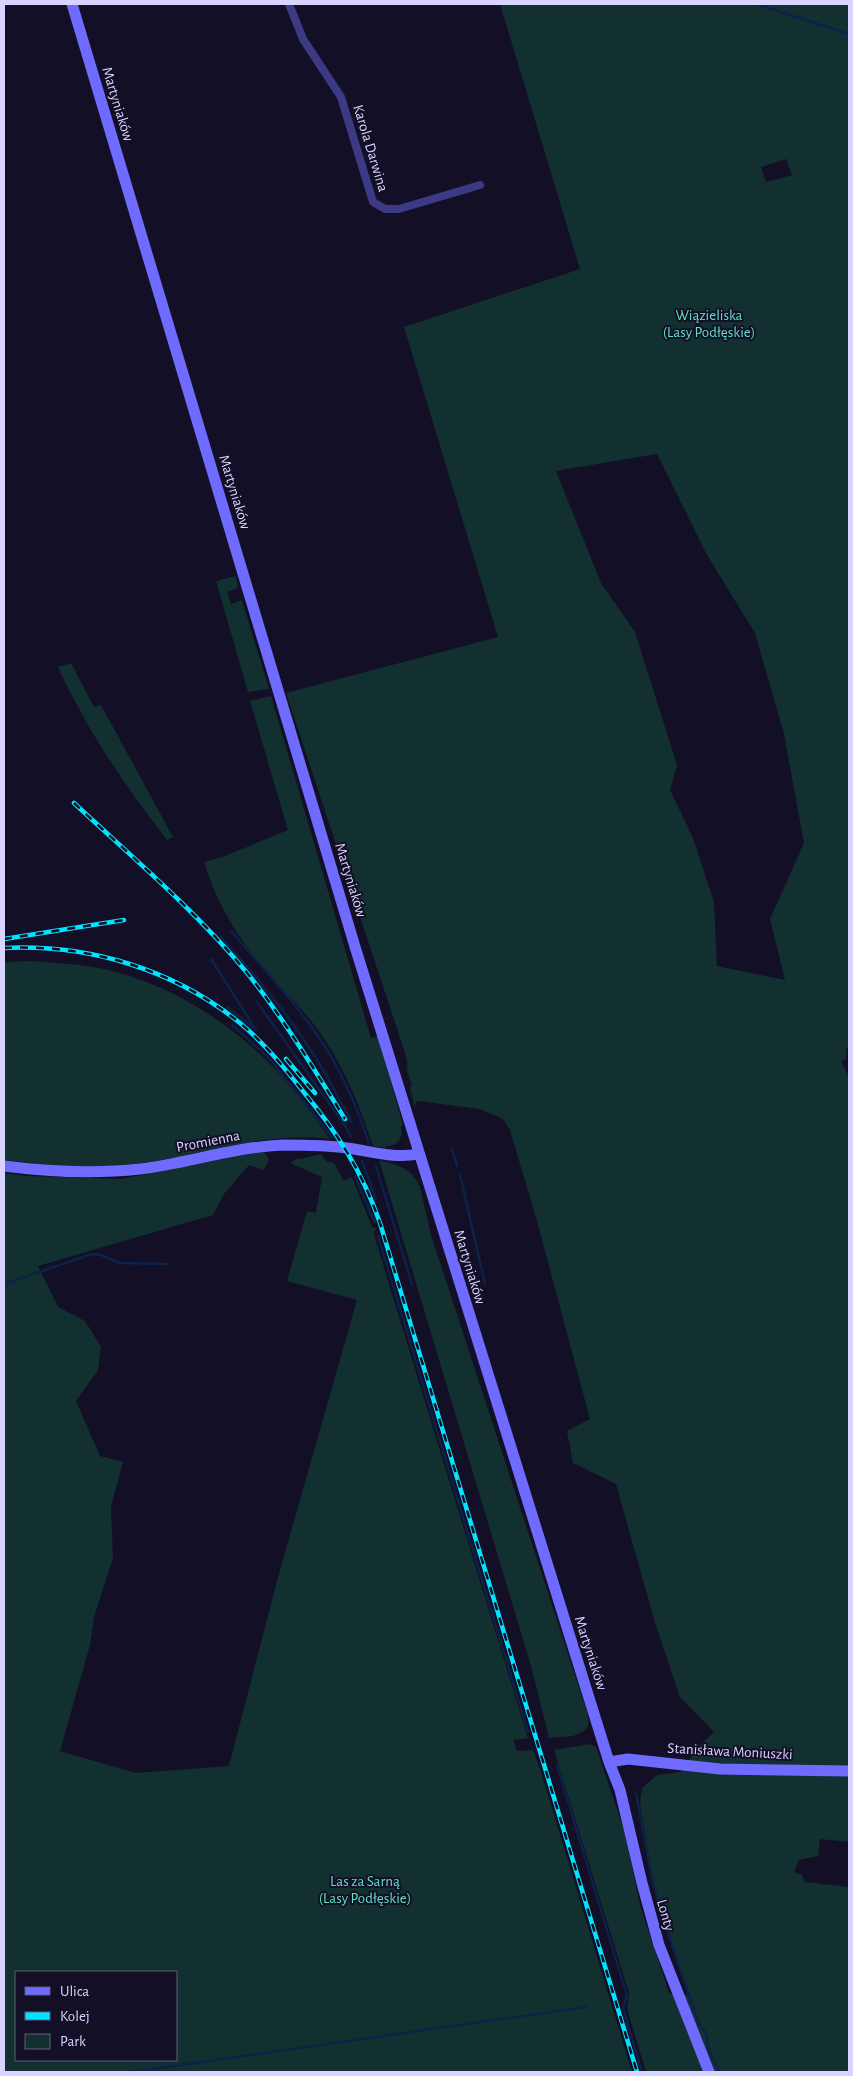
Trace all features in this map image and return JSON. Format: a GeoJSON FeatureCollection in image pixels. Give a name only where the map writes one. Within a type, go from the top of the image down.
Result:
{"type":"FeatureCollection","features":[{"type":"Feature","properties":{"kind":"main road","name":"Martyniaków"},"geometry":{"type":"LineString","coordinates":[[72,4],[418,1154],[609,1762]]}},
{"type":"Feature","properties":{"kind":"main road","name":"Promienna"},"geometry":{"type":"LineString","coordinates":[[4,1166],[72,1173],[107,1172],[142,1168],[243,1149],[281,1145],[324,1146],[403,1157],[418,1154]]}},
{"type":"Feature","properties":{"kind":"main road","name":"Stanisława Moniuszki"},"geometry":{"type":"LineString","coordinates":[[609,1762],[628,1759],[720,1769],[849,1771]]}},
{"type":"Feature","properties":{"kind":"main road","name":"Lonty"},"geometry":{"type":"LineString","coordinates":[[609,1762],[620,1790],[642,1883],[659,1944],[709,2072]]}},
{"type":"Feature","properties":{"kind":"street","name":"Karola Darwina"},"geometry":{"type":"LineString","coordinates":[[289,4],[303,38],[341,97],[373,202],[385,209],[399,209],[480,185]]}},
{"type":"Feature","properties":{"kind":"green space","name":"Wiązieliska (Lasy Podłęskie)"},"geometry":{"type":"Polygon","coordinates":[[[500,4],[849,4],[849,1048],[846,1049],[846,1059],[841,1061],[849,1077],[849,1842],[820,1839],[818,1856],[799,1860],[794,1872],[802,1875],[805,1882],[849,1887],[849,2072],[646,2072],[627,2009],[629,1993],[554,1750],[590,1744],[596,1747],[625,1833],[640,1905],[669,1993],[688,1995],[652,1878],[640,1803],[642,1788],[657,1775],[681,1772],[698,1747],[714,1732],[680,1697],[655,1623],[616,1484],[573,1463],[567,1431],[590,1419],[537,1221],[510,1130],[503,1119],[480,1109],[417,1101],[414,1107],[410,1087],[412,1086],[405,1065],[408,1069],[406,1056],[286,693],[498,637],[404,327],[580,269],[500,4]],[[786,159],[761,167],[766,182],[792,175],[786,159]],[[657,454],[556,471],[601,583],[635,632],[677,765],[670,790],[693,838],[714,902],[717,966],[785,980],[770,919],[804,843],[784,734],[755,633],[707,555],[657,454]]]}},
{"type":"Feature","properties":{"kind":"green space"},"geometry":{"type":"Polygon","coordinates":[[[236,576],[238,588],[227,592],[231,604],[242,600],[269,689],[248,692],[216,581],[236,576]]]}},
{"type":"Feature","properties":{"kind":"green space"},"geometry":{"type":"Polygon","coordinates":[[[71,663],[94,707],[101,705],[173,837],[167,840],[136,799],[81,713],[58,667],[71,663]]]}},
{"type":"Feature","properties":{"kind":"green space"},"geometry":{"type":"Polygon","coordinates":[[[271,696],[371,1038],[378,1036],[403,1125],[401,1126],[401,1138],[394,1145],[386,1146],[385,1148],[373,1146],[349,1083],[325,1039],[256,959],[229,920],[215,892],[204,862],[225,856],[288,830],[250,701],[271,696]]]}},
{"type":"Feature","properties":{"kind":"green space"},"geometry":{"type":"Polygon","coordinates":[[[32,961],[95,967],[131,976],[182,998],[206,1012],[229,1028],[271,1064],[295,1091],[330,1139],[307,1137],[262,1140],[149,1162],[96,1167],[65,1167],[4,1160],[4,962],[32,961]]]}},
{"type":"Feature","properties":{"kind":"green space","name":"Las za Sarną (Lasy Podłęskie)"},"geometry":{"type":"Polygon","coordinates":[[[261,1152],[267,1155],[268,1160],[263,1170],[249,1165],[224,1194],[213,1215],[38,1266],[58,1307],[85,1321],[101,1347],[98,1370],[76,1401],[100,1456],[123,1462],[111,1506],[113,1558],[94,1617],[90,1645],[60,1751],[136,1773],[229,1766],[278,1577],[357,1300],[287,1281],[307,1211],[316,1213],[322,1177],[290,1163],[298,1158],[321,1154],[326,1161],[334,1163],[344,1181],[352,1177],[372,1227],[376,1228],[374,1234],[528,1738],[513,1740],[517,1751],[533,1750],[542,1775],[632,2072],[4,2072],[4,1173],[27,1176],[121,1179],[261,1152]]]}},
{"type":"Feature","properties":{"kind":"green space"},"geometry":{"type":"Polygon","coordinates":[[[379,1160],[408,1171],[413,1175],[420,1187],[431,1235],[588,1715],[588,1727],[573,1736],[549,1738],[531,1666],[379,1160]]]}},
{"type":"Feature","properties":{"kind":"waterway"},"geometry":{"type":"LineString","coordinates":[[756,4],[849,34]]}},
{"type":"Feature","properties":{"kind":"waterway"},"geometry":{"type":"LineString","coordinates":[[231,931],[283,991],[320,1039],[347,1088],[369,1143]]}},
{"type":"Feature","properties":{"kind":"waterway"},"geometry":{"type":"LineString","coordinates":[[221,937],[268,991],[300,1034],[327,1076],[352,1123]]}},
{"type":"Feature","properties":{"kind":"waterway"},"geometry":{"type":"LineString","coordinates":[[211,959],[256,1030],[227,1007]]}},
{"type":"Feature","properties":{"kind":"waterway"},"geometry":{"type":"LineString","coordinates":[[257,1002],[346,1127],[351,1137]]}},
{"type":"Feature","properties":{"kind":"waterway"},"geometry":{"type":"LineString","coordinates":[[232,1025],[269,1058],[332,1137]]}},
{"type":"Feature","properties":{"kind":"waterway"},"geometry":{"type":"LineString","coordinates":[[452,1149],[457,1166]]}},
{"type":"Feature","properties":{"kind":"waterway"},"geometry":{"type":"LineString","coordinates":[[362,1161],[376,1199]]}},
{"type":"Feature","properties":{"kind":"waterway"},"geometry":{"type":"LineString","coordinates":[[376,1166],[412,1284]]}},
{"type":"Feature","properties":{"kind":"waterway"},"geometry":{"type":"LineString","coordinates":[[460,1175],[485,1284]]}},
{"type":"Feature","properties":{"kind":"waterway"},"geometry":{"type":"LineString","coordinates":[[355,1176],[374,1221]]}},
{"type":"Feature","properties":{"kind":"waterway"},"geometry":{"type":"LineString","coordinates":[[378,1236],[528,1732]]}},
{"type":"Feature","properties":{"kind":"waterway"},"geometry":{"type":"LineString","coordinates":[[4,1284],[92,1254],[101,1255],[119,1263],[167,1264]]}},
{"type":"Feature","properties":{"kind":"waterway"},"geometry":{"type":"LineString","coordinates":[[557,1765],[627,1996],[623,2008],[642,2072]]}},
{"type":"Feature","properties":{"kind":"waterway"},"geometry":{"type":"LineString","coordinates":[[636,1793],[652,1878],[660,1909],[699,2024],[706,2033],[709,2050],[720,2072]]}},
{"type":"Feature","properties":{"kind":"waterway"},"geometry":{"type":"LineString","coordinates":[[131,2072],[586,2007]]}},
{"type":"Feature","properties":{"kind":"railway"},"geometry":{"type":"LineString","coordinates":[[74,803],[186,907],[248,974],[286,1026],[345,1119]]}},
{"type":"Feature","properties":{"kind":"railway"},"geometry":{"type":"LineString","coordinates":[[4,939],[124,920]]}},
{"type":"Feature","properties":{"kind":"railway"},"geometry":{"type":"LineString","coordinates":[[4,948],[67,950],[129,964],[158,974],[214,1004],[249,1031],[280,1064],[315,1106],[357,1169],[380,1223],[637,2072]]}},
{"type":"Feature","properties":{"kind":"railway"},"geometry":{"type":"LineString","coordinates":[[286,1059],[315,1093]]}}]}
